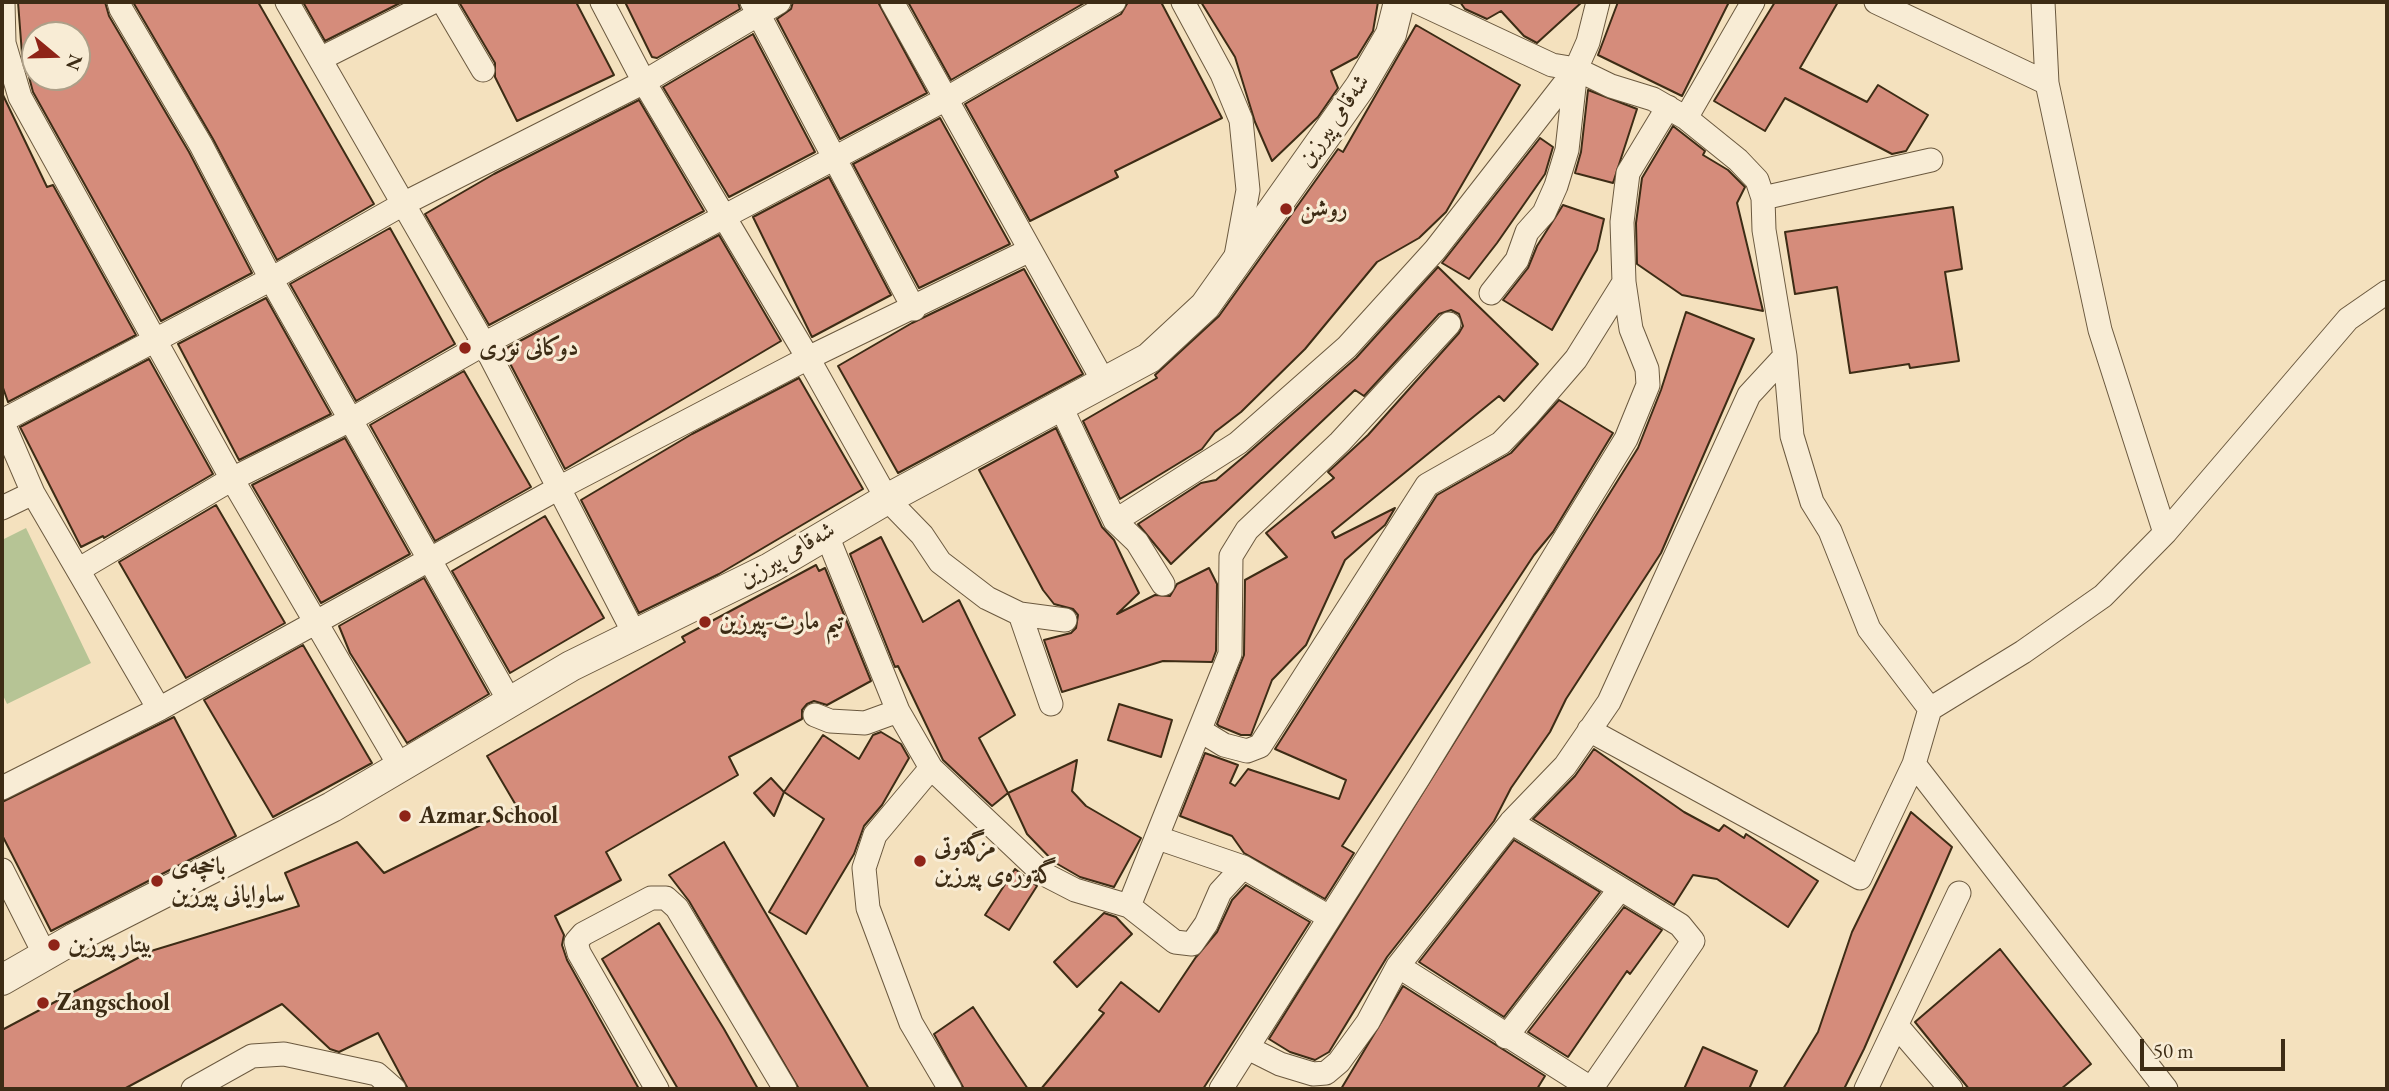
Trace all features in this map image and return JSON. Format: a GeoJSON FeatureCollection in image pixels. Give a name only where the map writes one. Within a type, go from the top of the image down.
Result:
{"type":"FeatureCollection","features":[{"type":"Feature","properties":{"kind":"street"},"geometry":{"type":"LineString","coordinates":[[3,2],[4,43],[20,97],[314,625],[401,768]]}},
{"type":"Feature","properties":{"kind":"street"},"geometry":{"type":"LineString","coordinates":[[120,2],[121,9],[201,145],[271,279],[509,702]]}},
{"type":"Feature","properties":{"kind":"street"},"geometry":{"type":"LineString","coordinates":[[287,2],[484,344],[634,633]]}},
{"type":"Feature","properties":{"kind":"street"},"geometry":{"type":"LineString","coordinates":[[320,59],[433,2]]}},
{"type":"Feature","properties":{"kind":"street"},"geometry":{"type":"LineString","coordinates":[[443,2],[483,69]]}},
{"type":"Feature","properties":{"kind":"street"},"geometry":{"type":"LineString","coordinates":[[601,2],[644,82],[808,358],[887,499],[922,535],[940,562],[987,598],[1020,614],[1039,619],[1065,620]]}},
{"type":"Feature","properties":{"kind":"street"},"geometry":{"type":"LineString","coordinates":[[159,709],[33,493],[2,421],[271,279],[405,203],[644,82],[755,7],[779,2]]}},
{"type":"Feature","properties":{"kind":"street"},"geometry":{"type":"LineString","coordinates":[[892,2],[1028,251],[1105,384]]}},
{"type":"Feature","properties":{"kind":"street"},"geometry":{"type":"LineString","coordinates":[[78,570],[232,479],[352,419],[484,344],[944,100],[1114,2]]}},
{"type":"Feature","properties":{"kind":"street"},"geometry":{"type":"LineString","coordinates":[[1183,2],[1222,74],[1241,120],[1248,190],[1235,260]]}},
{"type":"Feature","properties":{"kind":"street","name":"شەقامی پیرزین"},"geometry":{"type":"LineString","coordinates":[[2,980],[45,954],[401,768],[509,702],[634,633],[741,583],[887,499],[1149,358],[1188,325],[1205,306],[1360,87],[1391,33],[1399,2]]}},
{"type":"Feature","properties":{"kind":"street"},"geometry":{"type":"LineString","coordinates":[[1416,2],[1552,65],[1576,69],[1677,112],[1738,160],[1757,180],[1763,198],[1770,273],[1785,356],[1792,436],[1812,502],[1830,531],[1869,629],[1930,709]]}},
{"type":"Feature","properties":{"kind":"street"},"geometry":{"type":"LineString","coordinates":[[1115,521],[1238,443],[1347,347],[1435,250],[1576,69],[1588,42],[1598,2]]}},
{"type":"Feature","properties":{"kind":"street"},"geometry":{"type":"LineString","coordinates":[[1221,1089],[1250,1049],[1259,1028],[1419,777],[1626,439],[1648,385],[1647,369],[1631,330],[1624,282],[1622,222],[1628,173],[1677,112],[1753,2]]}},
{"type":"Feature","properties":{"kind":"street"},"geometry":{"type":"LineString","coordinates":[[1876,2],[2048,83]]}},
{"type":"Feature","properties":{"kind":"street"},"geometry":{"type":"LineString","coordinates":[[2043,2],[2048,83],[2101,330],[2165,533]]}},
{"type":"Feature","properties":{"kind":"street"},"geometry":{"type":"LineString","coordinates":[[755,7],[914,309]]}},
{"type":"Feature","properties":{"kind":"street"},"geometry":{"type":"LineString","coordinates":[[1491,293],[1502,284],[1517,260],[1527,232],[1544,213],[1556,186],[1567,150],[1576,69]]}},
{"type":"Feature","properties":{"kind":"street"},"geometry":{"type":"LineString","coordinates":[[1763,198],[1931,160]]}},
{"type":"Feature","properties":{"kind":"street"},"geometry":{"type":"LineString","coordinates":[[2,788],[159,709],[557,489],[808,358],[914,309],[1028,251]]}},
{"type":"Feature","properties":{"kind":"street"},"geometry":{"type":"LineString","coordinates":[[1201,731],[1224,745],[1247,751],[1260,746],[1427,485],[1501,443],[1576,359],[1624,282]]}},
{"type":"Feature","properties":{"kind":"street"},"geometry":{"type":"LineString","coordinates":[[1589,730],[1860,878],[1914,764],[1930,709],[2023,652],[2103,596],[2165,533],[2347,319],[2387,292]]}},
{"type":"Feature","properties":{"kind":"street"},"geometry":{"type":"LineString","coordinates":[[1129,906],[1158,838],[1174,788],[1201,731],[1230,654],[1231,556],[1247,530],[1339,442],[1449,324]]}},
{"type":"Feature","properties":{"kind":"street"},"geometry":{"type":"LineString","coordinates":[[1250,1049],[1298,1069],[1326,1073],[1333,1069],[1368,1022],[1398,966],[1511,822],[1565,765],[1609,702],[1749,395],[1785,356]]}},
{"type":"Feature","properties":{"kind":"street"},"geometry":{"type":"LineString","coordinates":[[1061,407],[1115,521],[1137,542],[1163,584]]}},
{"type":"Feature","properties":{"kind":"street"},"geometry":{"type":"LineString","coordinates":[[2,508],[33,493]]}},
{"type":"Feature","properties":{"kind":"street"},"geometry":{"type":"LineString","coordinates":[[826,533],[898,711],[931,768],[1042,873],[1075,890],[1129,906],[1175,942],[1192,944],[1206,924],[1220,892],[1244,867]]}},
{"type":"Feature","properties":{"kind":"street"},"geometry":{"type":"LineString","coordinates":[[1020,614],[1051,704]]}},
{"type":"Feature","properties":{"kind":"street"},"geometry":{"type":"LineString","coordinates":[[815,715],[830,721],[865,723],[898,711]]}},
{"type":"Feature","properties":{"kind":"street"},"geometry":{"type":"LineString","coordinates":[[1914,764],[2166,1089]]}},
{"type":"Feature","properties":{"kind":"street"},"geometry":{"type":"LineString","coordinates":[[931,768],[875,835],[864,868],[868,908],[911,1023],[950,1089]]}},
{"type":"Feature","properties":{"kind":"street"},"geometry":{"type":"LineString","coordinates":[[1398,966],[1506,1037],[1592,1089],[1693,941],[1680,925],[1511,822]]}},
{"type":"Feature","properties":{"kind":"street"},"geometry":{"type":"LineString","coordinates":[[1158,838],[1244,867],[1329,917]]}},
{"type":"Feature","properties":{"kind":"street"},"geometry":{"type":"LineString","coordinates":[[2,870],[45,954]]}},
{"type":"Feature","properties":{"kind":"street"},"geometry":{"type":"LineString","coordinates":[[1506,1037],[1620,889]]}},
{"type":"Feature","properties":{"kind":"street"},"geometry":{"type":"LineString","coordinates":[[1866,1089],[1959,893]]}},
{"type":"Feature","properties":{"kind":"street"},"geometry":{"type":"LineString","coordinates":[[652,1088],[579,953],[576,942],[583,933],[651,898],[666,898],[677,908],[786,1089]]}},
{"type":"Feature","properties":{"kind":"street"},"geometry":{"type":"LineString","coordinates":[[1897,1026],[1951,1089]]}},
{"type":"Feature","properties":{"kind":"street"},"geometry":{"type":"LineString","coordinates":[[193,1089],[252,1056],[284,1054],[377,1074],[394,1089]]}},
{"type":"Feature","properties":{"kind":"street"},"geometry":{"type":"LineString","coordinates":[[1298,1069],[1310,1089]]}},
{"type":"Feature","properties":{"kind":"green space"},"geometry":{"type":"Polygon","coordinates":[[[26,528],[91,663],[7,704],[2,693],[2,540],[26,528]]]}},
{"type":"Feature","properties":{"kind":"building"},"geometry":{"type":"Polygon","coordinates":[[[18,2],[105,2],[109,16],[189,152],[252,273],[161,321],[33,91],[91,91],[91,21],[21,21],[21,41],[18,2]]]}},
{"type":"Feature","properties":{"kind":"building"},"geometry":{"type":"Polygon","coordinates":[[[133,2],[258,2],[374,204],[277,260],[213,139],[133,2]]]}},
{"type":"Feature","properties":{"kind":"building"},"geometry":{"type":"Polygon","coordinates":[[[303,2],[402,2],[325,41],[303,2]]]}},
{"type":"Feature","properties":{"kind":"building"},"geometry":{"type":"Polygon","coordinates":[[[459,2],[576,2],[614,75],[517,121],[495,77],[495,63],[459,2]]]}},
{"type":"Feature","properties":{"kind":"building"},"geometry":{"type":"Polygon","coordinates":[[[625,2],[738,2],[740,9],[657,58],[652,57],[625,2]]]}},
{"type":"Feature","properties":{"kind":"building"},"geometry":{"type":"Polygon","coordinates":[[[793,2],[878,2],[927,93],[840,139],[777,19],[791,9],[793,2]]]}},
{"type":"Feature","properties":{"kind":"building"},"geometry":{"type":"Polygon","coordinates":[[[908,2],[1086,2],[951,80],[908,2]]]}},
{"type":"Feature","properties":{"kind":"building"},"geometry":{"type":"Polygon","coordinates":[[[1128,2],[1161,2],[1222,118],[1115,171],[1118,177],[1030,221],[965,104],[1121,14],[1128,2]]]}},
{"type":"Feature","properties":{"kind":"building"},"geometry":{"type":"Polygon","coordinates":[[[1201,2],[1378,2],[1373,31],[1357,57],[1331,71],[1338,88],[1318,117],[1272,161],[1255,122],[1235,57],[1201,2]]]}},
{"type":"Feature","properties":{"kind":"building"},"geometry":{"type":"Polygon","coordinates":[[[1460,2],[1582,2],[1537,43],[1524,36],[1501,11],[1487,19],[1465,9],[1460,2]]]}},
{"type":"Feature","properties":{"kind":"building"},"geometry":{"type":"Polygon","coordinates":[[[1618,2],[1729,2],[1682,96],[1598,55],[1618,2]]]}},
{"type":"Feature","properties":{"kind":"building"},"geometry":{"type":"Polygon","coordinates":[[[1775,2],[1838,2],[1800,68],[1867,102],[1878,85],[1928,115],[1906,151],[1892,154],[1785,98],[1765,131],[1714,101],[1775,2]]]}},
{"type":"Feature","properties":{"kind":"building"},"geometry":{"type":"Polygon","coordinates":[[[1416,25],[1520,85],[1446,212],[1419,238],[1377,262],[1305,349],[1241,412],[1215,432],[1202,449],[1120,499],[1083,421],[1157,378],[1155,375],[1219,316],[1338,149],[1343,152],[1416,25]]]}},
{"type":"Feature","properties":{"kind":"building"},"geometry":{"type":"Polygon","coordinates":[[[753,34],[815,152],[729,197],[663,87],[753,34]]]}},
{"type":"Feature","properties":{"kind":"building"},"geometry":{"type":"Polygon","coordinates":[[[1588,90],[1637,109],[1613,183],[1575,173],[1581,152],[1588,90]]]}},
{"type":"Feature","properties":{"kind":"building"},"geometry":{"type":"Polygon","coordinates":[[[2,93],[47,187],[53,185],[136,335],[8,402],[2,385],[2,93]]]}},
{"type":"Feature","properties":{"kind":"building"},"geometry":{"type":"Polygon","coordinates":[[[639,100],[704,211],[489,325],[425,214],[494,174],[639,100]]]}},
{"type":"Feature","properties":{"kind":"building"},"geometry":{"type":"Polygon","coordinates":[[[940,118],[1010,244],[919,288],[853,164],[940,118]]]}},
{"type":"Feature","properties":{"kind":"building"},"geometry":{"type":"Polygon","coordinates":[[[1673,126],[1705,151],[1703,155],[1728,170],[1745,187],[1737,203],[1763,311],[1682,295],[1637,264],[1636,223],[1642,178],[1673,126]]]}},
{"type":"Feature","properties":{"kind":"building"},"geometry":{"type":"Polygon","coordinates":[[[1540,138],[1553,147],[1545,174],[1469,279],[1442,263],[1540,138]]]}},
{"type":"Feature","properties":{"kind":"building"},"geometry":{"type":"Polygon","coordinates":[[[829,177],[891,295],[812,337],[753,217],[829,177]]]}},
{"type":"Feature","properties":{"kind":"building"},"geometry":{"type":"Polygon","coordinates":[[[1563,205],[1604,219],[1597,250],[1552,330],[1503,300],[1528,268],[1537,246],[1563,205]]]}},
{"type":"Feature","properties":{"kind":"building"},"geometry":{"type":"Polygon","coordinates":[[[1953,207],[1962,269],[1945,272],[1959,361],[1910,368],[1909,364],[1850,373],[1837,287],[1795,294],[1785,232],[1953,207]]]}},
{"type":"Feature","properties":{"kind":"building"},"geometry":{"type":"Polygon","coordinates":[[[390,228],[455,344],[356,401],[290,284],[390,228]]]}},
{"type":"Feature","properties":{"kind":"building"},"geometry":{"type":"Polygon","coordinates":[[[719,235],[781,341],[565,469],[503,350],[719,235]]]}},
{"type":"Feature","properties":{"kind":"building"},"geometry":{"type":"Polygon","coordinates":[[[1438,267],[1538,364],[1504,401],[1499,396],[1332,532],[1335,538],[1395,508],[1385,525],[1345,560],[1306,645],[1272,680],[1251,735],[1241,735],[1219,726],[1217,724],[1244,655],[1245,580],[1287,557],[1266,533],[1334,478],[1328,472],[1368,435],[1459,333],[1463,326],[1459,314],[1451,310],[1439,314],[1364,396],[1355,390],[1171,564],[1138,524],[1201,483],[1216,480],[1247,454],[1356,358],[1438,267]]]}},
{"type":"Feature","properties":{"kind":"building"},"geometry":{"type":"Polygon","coordinates":[[[1024,269],[1083,374],[898,473],[838,366],[912,323],[1024,269]]]}},
{"type":"Feature","properties":{"kind":"building"},"geometry":{"type":"Polygon","coordinates":[[[266,298],[331,414],[239,460],[178,344],[266,298]]]}},
{"type":"Feature","properties":{"kind":"building"},"geometry":{"type":"Polygon","coordinates":[[[1686,312],[1754,339],[1661,553],[1566,699],[1550,732],[1511,788],[1494,821],[1387,957],[1329,1052],[1315,1060],[1290,1052],[1269,1039],[1638,448],[1661,390],[1686,312]]]}},
{"type":"Feature","properties":{"kind":"building"},"geometry":{"type":"Polygon","coordinates":[[[149,359],[213,474],[104,538],[103,536],[81,547],[20,427],[149,359]]]}},
{"type":"Feature","properties":{"kind":"building"},"geometry":{"type":"Polygon","coordinates":[[[464,371],[531,487],[435,541],[370,425],[464,371]]]}},
{"type":"Feature","properties":{"kind":"building"},"geometry":{"type":"Polygon","coordinates":[[[799,378],[863,489],[719,574],[639,613],[581,500],[692,434],[799,378]]]}},
{"type":"Feature","properties":{"kind":"building"},"geometry":{"type":"Polygon","coordinates":[[[1559,400],[1613,433],[1553,532],[1534,555],[1342,846],[1354,853],[1325,899],[1244,853],[1232,836],[1180,816],[1205,753],[1238,765],[1230,783],[1235,786],[1248,769],[1339,799],[1346,780],[1275,749],[1437,495],[1511,453],[1559,400]]]}},
{"type":"Feature","properties":{"kind":"building"},"geometry":{"type":"Polygon","coordinates":[[[1056,428],[1102,527],[1114,540],[1139,593],[1117,614],[1155,595],[1170,596],[1177,584],[1209,568],[1217,584],[1216,651],[1212,662],[1163,661],[1062,692],[1044,640],[1071,633],[1076,628],[1078,615],[1073,609],[1054,604],[1043,590],[979,470],[1056,428]]]}},
{"type":"Feature","properties":{"kind":"building"},"geometry":{"type":"Polygon","coordinates":[[[345,438],[410,554],[321,603],[252,485],[345,438]]]}},
{"type":"Feature","properties":{"kind":"building"},"geometry":{"type":"Polygon","coordinates":[[[216,505],[285,623],[186,678],[119,562],[216,505]]]}},
{"type":"Feature","properties":{"kind":"building"},"geometry":{"type":"Polygon","coordinates":[[[545,516],[604,618],[510,673],[452,571],[545,516]]]}},
{"type":"Feature","properties":{"kind":"building"},"geometry":{"type":"Polygon","coordinates":[[[881,537],[923,622],[959,600],[1015,715],[979,738],[1008,793],[992,806],[943,760],[898,666],[895,667],[850,554],[881,537]]]}},
{"type":"Feature","properties":{"kind":"building"},"geometry":{"type":"Polygon","coordinates":[[[816,565],[819,571],[825,568],[871,681],[827,705],[814,701],[807,704],[802,710],[802,719],[729,757],[738,775],[606,852],[621,880],[555,916],[564,935],[562,945],[567,960],[639,1089],[408,1089],[378,1033],[339,1052],[330,1049],[282,1004],[124,1089],[2,1089],[2,1030],[151,951],[299,906],[285,873],[357,842],[384,873],[517,807],[487,756],[685,642],[682,637],[816,565]]]}},
{"type":"Feature","properties":{"kind":"building"},"geometry":{"type":"Polygon","coordinates":[[[424,578],[489,694],[407,743],[350,653],[339,626],[424,578]]]}},
{"type":"Feature","properties":{"kind":"building"},"geometry":{"type":"Polygon","coordinates":[[[303,645],[372,763],[273,817],[204,700],[303,645]]]}},
{"type":"Feature","properties":{"kind":"building"},"geometry":{"type":"Polygon","coordinates":[[[1119,704],[1172,720],[1161,757],[1108,740],[1119,704]]]}},
{"type":"Feature","properties":{"kind":"building"},"geometry":{"type":"Polygon","coordinates":[[[174,717],[236,836],[51,931],[2,835],[2,802],[174,717]]]}},
{"type":"Feature","properties":{"kind":"building"},"geometry":{"type":"Polygon","coordinates":[[[881,732],[901,744],[909,758],[882,805],[864,826],[854,854],[806,934],[769,912],[824,819],[784,792],[823,735],[859,759],[873,735],[881,732]]]}},
{"type":"Feature","properties":{"kind":"building"},"geometry":{"type":"Polygon","coordinates":[[[1594,749],[1684,812],[1719,831],[1724,825],[1744,838],[1746,834],[1818,881],[1788,927],[1717,879],[1693,875],[1674,905],[1533,819],[1575,776],[1594,749]]]}},
{"type":"Feature","properties":{"kind":"building"},"geometry":{"type":"Polygon","coordinates":[[[1077,760],[1072,791],[1086,806],[1141,838],[1114,887],[1080,877],[1054,862],[1027,834],[1008,793],[1077,760]]]}},
{"type":"Feature","properties":{"kind":"building"},"geometry":{"type":"Polygon","coordinates":[[[771,778],[784,792],[774,816],[754,793],[771,778]]]}},
{"type":"Feature","properties":{"kind":"building"},"geometry":{"type":"Polygon","coordinates":[[[1911,812],[1952,847],[1864,1049],[1844,1089],[1783,1089],[1818,1032],[1852,932],[1911,812]]]}},
{"type":"Feature","properties":{"kind":"building"},"geometry":{"type":"Polygon","coordinates":[[[1514,840],[1600,892],[1504,1017],[1419,962],[1514,840]]]}},
{"type":"Feature","properties":{"kind":"building"},"geometry":{"type":"Polygon","coordinates":[[[724,842],[869,1089],[799,1089],[689,901],[669,875],[724,842]]]}},
{"type":"Feature","properties":{"kind":"building"},"geometry":{"type":"Polygon","coordinates":[[[1015,869],[1037,886],[1009,930],[985,915],[1015,869]]]}},
{"type":"Feature","properties":{"kind":"building"},"geometry":{"type":"Polygon","coordinates":[[[1246,885],[1310,922],[1203,1089],[1041,1089],[1104,1013],[1099,1010],[1121,982],[1159,1012],[1196,957],[1217,932],[1232,900],[1246,885]]]}},
{"type":"Feature","properties":{"kind":"building"},"geometry":{"type":"Polygon","coordinates":[[[1624,907],[1662,930],[1630,974],[1627,971],[1568,1057],[1528,1032],[1624,907]]]}},
{"type":"Feature","properties":{"kind":"building"},"geometry":{"type":"Polygon","coordinates":[[[1104,913],[1116,917],[1132,934],[1077,987],[1054,962],[1104,913]]]}},
{"type":"Feature","properties":{"kind":"building"},"geometry":{"type":"Polygon","coordinates":[[[659,923],[758,1089],[678,1089],[602,959],[659,923]]]}},
{"type":"Feature","properties":{"kind":"building"},"geometry":{"type":"Polygon","coordinates":[[[2000,949],[2091,1064],[2061,1089],[1969,1089],[1915,1022],[2000,949]]]}},
{"type":"Feature","properties":{"kind":"building"},"geometry":{"type":"Polygon","coordinates":[[[1403,986],[1545,1076],[1537,1089],[1341,1089],[1403,986]]]}},
{"type":"Feature","properties":{"kind":"building"},"geometry":{"type":"Polygon","coordinates":[[[973,1007],[1028,1089],[964,1089],[934,1034],[973,1007]]]}},
{"type":"Feature","properties":{"kind":"building"},"geometry":{"type":"Polygon","coordinates":[[[1703,1047],[1757,1071],[1749,1089],[1684,1089],[1703,1047]]]}},
{"type":"Feature","properties":{"kind":"place","name":"روشن"},"geometry":{"type":"Point","coordinates":[1286,209]}},
{"type":"Feature","properties":{"kind":"place","name":"دوکانی نوری"},"geometry":{"type":"Point","coordinates":[465,348]}},
{"type":"Feature","properties":{"kind":"place","name":"تیم مارت-پیرزین"},"geometry":{"type":"Point","coordinates":[705,622]}},
{"type":"Feature","properties":{"kind":"place","name":"Azmar School"},"geometry":{"type":"Point","coordinates":[405,816]}},
{"type":"Feature","properties":{"kind":"place","name":"مزگةوتی گةورەی پیرزین"},"geometry":{"type":"Point","coordinates":[920,861]}},
{"type":"Feature","properties":{"kind":"place","name":"باخچەی ساوایانی پیرزین"},"geometry":{"type":"Point","coordinates":[157,881]}},
{"type":"Feature","properties":{"kind":"place","name":"بيتار پيرزين"},"geometry":{"type":"Point","coordinates":[54,945]}},
{"type":"Feature","properties":{"kind":"place","name":"Zangschool"},"geometry":{"type":"Point","coordinates":[43,1003]}}]}
